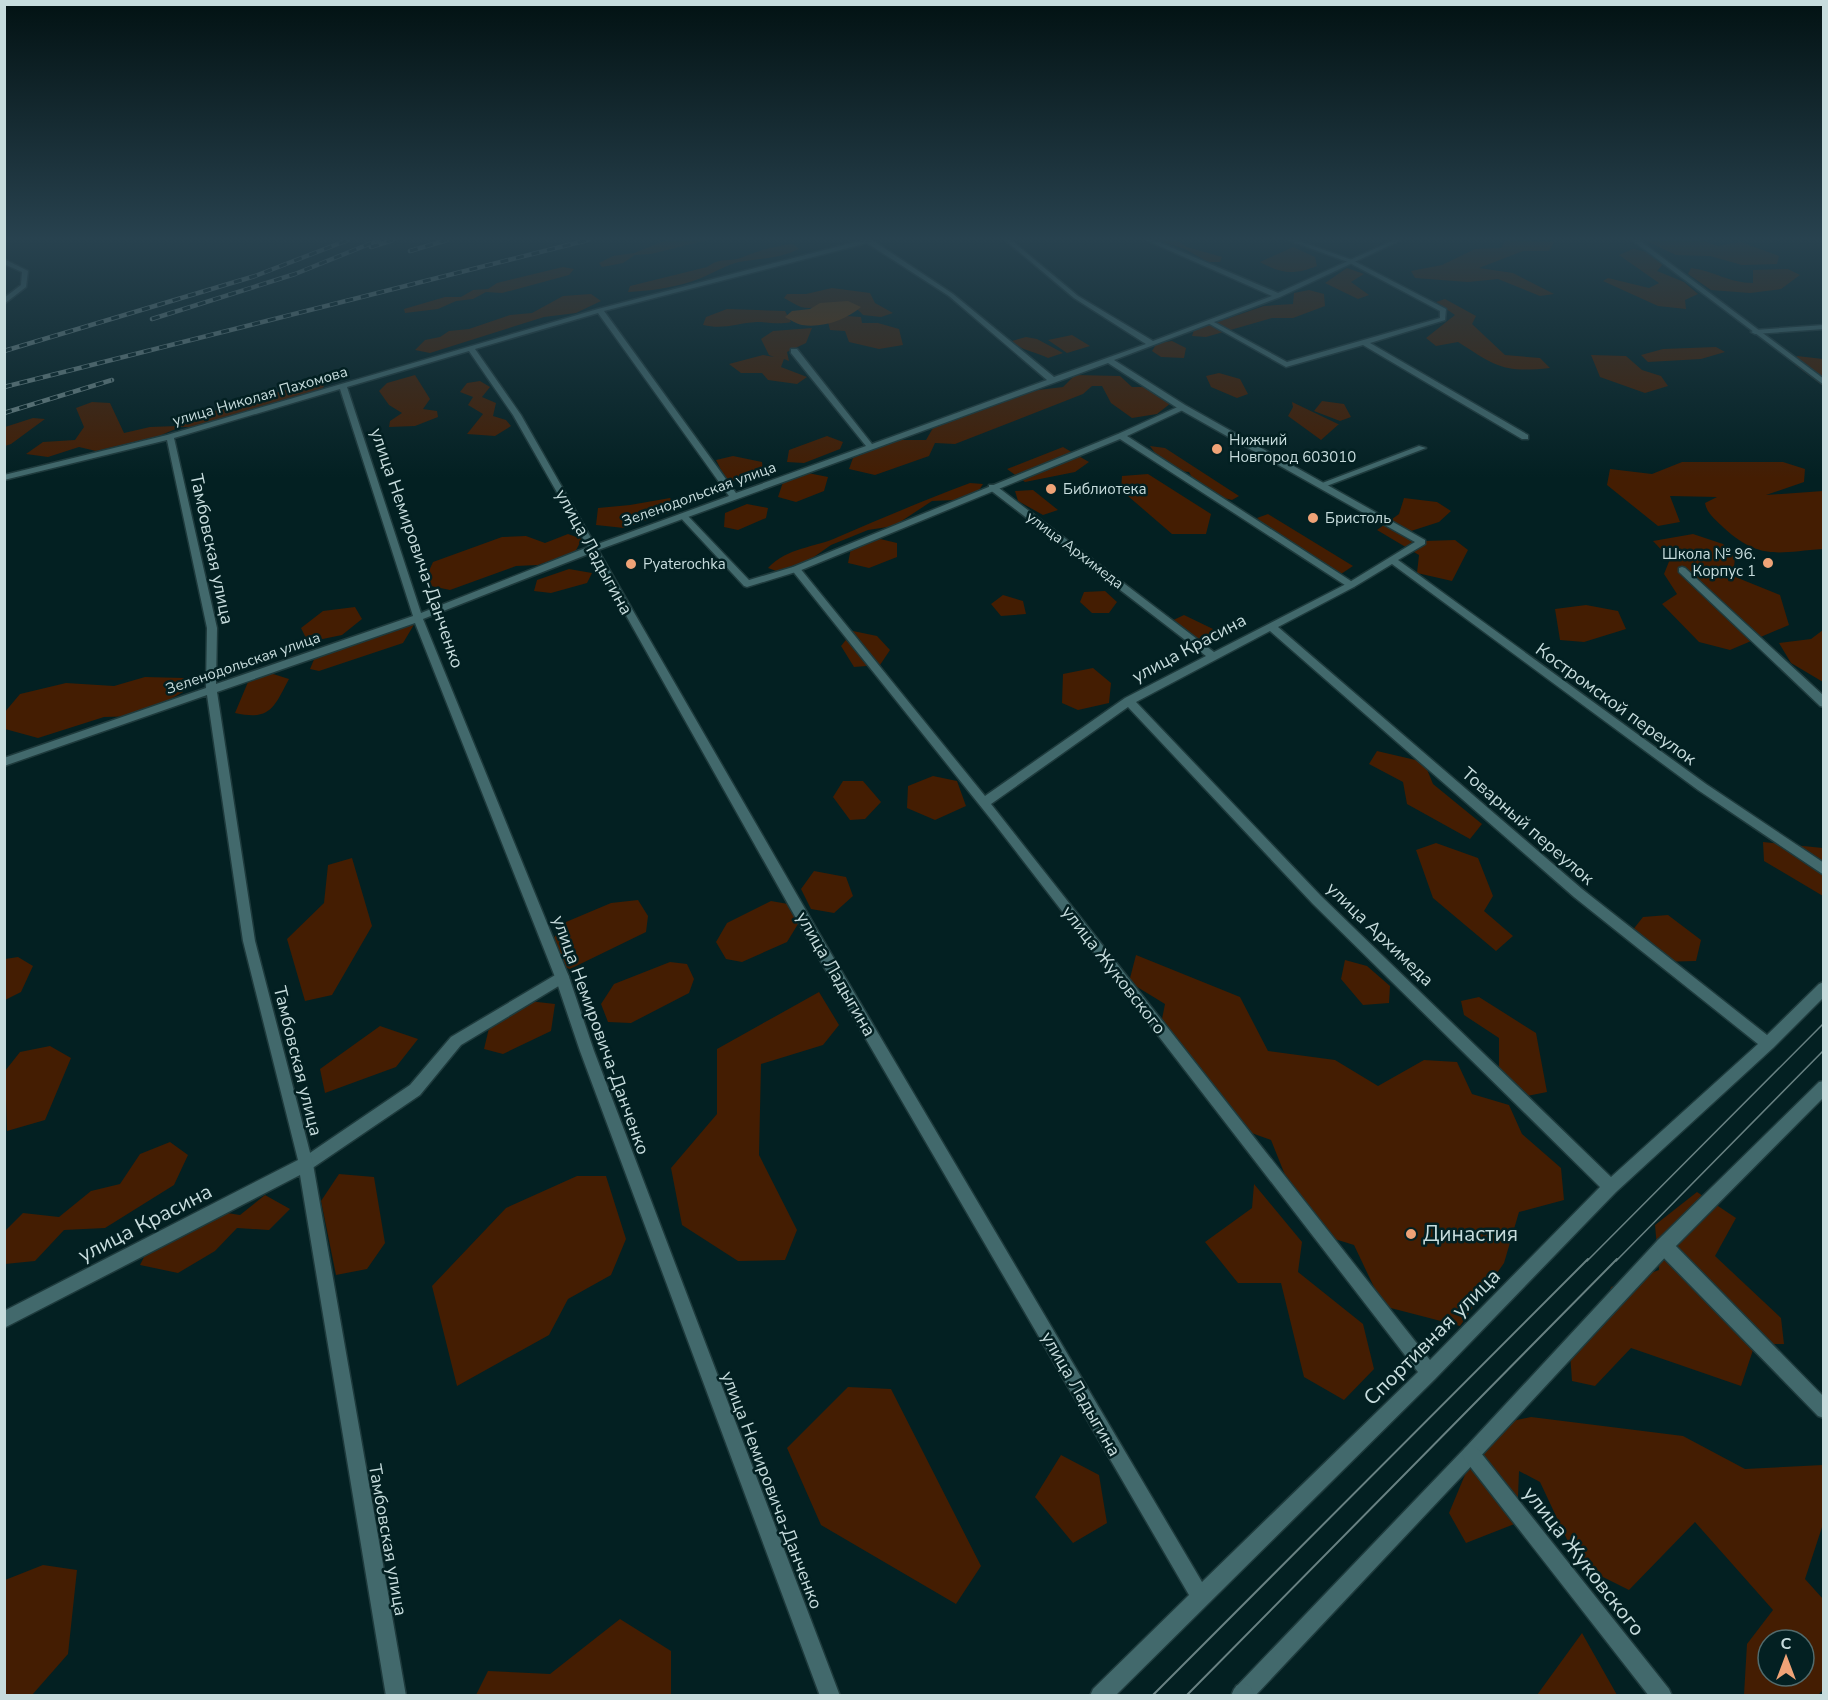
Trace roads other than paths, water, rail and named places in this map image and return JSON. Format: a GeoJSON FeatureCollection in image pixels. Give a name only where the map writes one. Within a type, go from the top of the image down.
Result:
{"type":"FeatureCollection","features":[{"type":"Feature","properties":{"kind":"street","name":"улица Николая Пахомова"},"geometry":{"type":"LineString","coordinates":[[4,478],[170,437],[570,319]]}},
{"type":"Feature","properties":{"kind":"street"},"geometry":{"type":"LineString","coordinates":[[607,319],[734,497]]}},
{"type":"Feature","properties":{"kind":"street"},"geometry":{"type":"LineString","coordinates":[[980,319],[1053,380]]}},
{"type":"Feature","properties":{"kind":"street"},"geometry":{"type":"LineString","coordinates":[[1112,319],[1152,344]]}},
{"type":"Feature","properties":{"kind":"street","name":"Зеленодольская улица"},"geometry":{"type":"LineString","coordinates":[[4,762],[418,618],[592,549],[1216,319]]}},
{"type":"Feature","properties":{"kind":"street"},"geometry":{"type":"LineString","coordinates":[[1209,322],[1286,365],[1442,319]]}},
{"type":"Feature","properties":{"kind":"street"},"geometry":{"type":"LineString","coordinates":[[1738,319],[1824,382]]}},
{"type":"Feature","properties":{"kind":"street"},"geometry":{"type":"LineString","coordinates":[[1755,332],[1824,327]]}},
{"type":"Feature","properties":{"kind":"street"},"geometry":{"type":"LineString","coordinates":[[1364,342],[1526,437]]}},
{"type":"Feature","properties":{"kind":"street","name":"улица Ладыгина"},"geometry":{"type":"LineString","coordinates":[[472,350],[517,415],[817,942],[1201,1598]]}},
{"type":"Feature","properties":{"kind":"street"},"geometry":{"type":"LineString","coordinates":[[794,351],[870,447]]}},
{"type":"Feature","properties":{"kind":"street"},"geometry":{"type":"LineString","coordinates":[[1109,360],[1182,407],[1321,485],[1422,448]]}},
{"type":"Feature","properties":{"kind":"street","name":"улица Немировича-Данченко"},"geometry":{"type":"LineString","coordinates":[[343,386],[418,618],[562,977],[587,1051],[830,1695]]}},
{"type":"Feature","properties":{"kind":"street"},"geometry":{"type":"LineString","coordinates":[[682,516],[747,584],[796,569],[1121,436],[1182,407]]}},
{"type":"Feature","properties":{"kind":"street"},"geometry":{"type":"LineString","coordinates":[[1121,436],[1351,585]]}},
{"type":"Feature","properties":{"kind":"street","name":"Тамбовская улица"},"geometry":{"type":"LineString","coordinates":[[170,437],[212,628],[211,689],[249,941],[306,1164],[396,1695]]}},
{"type":"Feature","properties":{"kind":"street","name":"улица Красина"},"geometry":{"type":"LineString","coordinates":[[984,803],[1129,701],[1351,585],[1422,542],[1321,485]]}},
{"type":"Feature","properties":{"kind":"street","name":"улица Архимеда"},"geometry":{"type":"LineString","coordinates":[[992,487],[1214,657]]}},
{"type":"Feature","properties":{"kind":"street","name":"Костромской переулок"},"geometry":{"type":"LineString","coordinates":[[1393,561],[1702,787],[1824,870]]}},
{"type":"Feature","properties":{"kind":"street","name":"улица Жуковского"},"geometry":{"type":"LineString","coordinates":[[796,569],[984,803],[1429,1373]]}},
{"type":"Feature","properties":{"kind":"street"},"geometry":{"type":"LineString","coordinates":[[1682,570],[1824,703]]}},
{"type":"Feature","properties":{"kind":"street","name":"Товарный переулок"},"geometry":{"type":"LineString","coordinates":[[1270,627],[1578,894],[1768,1044]]}},
{"type":"Feature","properties":{"kind":"street","name":"улица Архимеда"},"geometry":{"type":"LineString","coordinates":[[1129,701],[1317,900],[1611,1186]]}},
{"type":"Feature","properties":{"kind":"street","name":"улица Красина"},"geometry":{"type":"LineString","coordinates":[[4,1320],[306,1164],[415,1090],[456,1041],[562,977]]}},
{"type":"Feature","properties":{"kind":"street","name":"Спортивная улица"},"geometry":{"type":"LineString","coordinates":[[1100,1695],[1429,1373],[1611,1186],[1768,1044],[1824,988]]}},
{"type":"Feature","properties":{"kind":"street"},"geometry":{"type":"LineString","coordinates":[[1243,1695],[1472,1454],[1664,1246],[1824,1087]]}},
{"type":"Feature","properties":{"kind":"street"},"geometry":{"type":"LineString","coordinates":[[1664,1246],[1824,1410]]}},
{"type":"Feature","properties":{"kind":"street","name":"улица Жуковского"},"geometry":{"type":"LineString","coordinates":[[1472,1454],[1662,1695]]}},
{"type":"Feature","properties":{"kind":"tram line"},"geometry":{"type":"LineString","coordinates":[[1587,1261],[1824,1023]]}},
{"type":"Feature","properties":{"kind":"tram line"},"geometry":{"type":"LineString","coordinates":[[1616,1261],[1824,1050]]}},
{"type":"Feature","properties":{"kind":"tram line"},"geometry":{"type":"LineString","coordinates":[[1152,1696],[1588,1259]]}},
{"type":"Feature","properties":{"kind":"tram line"},"geometry":{"type":"LineString","coordinates":[[1186,1696],[1617,1259]]}},
{"type":"Feature","properties":{"kind":"railway"},"geometry":{"type":"LineString","coordinates":[[4,351],[110,319]]}},
{"type":"Feature","properties":{"kind":"railway"},"geometry":{"type":"LineString","coordinates":[[4,387],[273,319]]}},
{"type":"Feature","properties":{"kind":"railway"},"geometry":{"type":"LineString","coordinates":[[4,413],[112,380]]}},
{"type":"Feature","properties":{"kind":"place","name":"Нижний Новгород 603010"},"geometry":{"type":"Point","coordinates":[1217,449]}},
{"type":"Feature","properties":{"kind":"place","name":"Библиотека"},"geometry":{"type":"Point","coordinates":[1051,489]}},
{"type":"Feature","properties":{"kind":"place","name":"Бристоль"},"geometry":{"type":"Point","coordinates":[1313,518]}},
{"type":"Feature","properties":{"kind":"place","name":"Школа № 96. Корпус 1"},"geometry":{"type":"Point","coordinates":[1768,563]}},
{"type":"Feature","properties":{"kind":"place","name":"Pyaterochka"},"geometry":{"type":"Point","coordinates":[631,564]}},
{"type":"Feature","properties":{"kind":"place","name":"Династия"},"geometry":{"type":"Point","coordinates":[1411,1234]}}]}
